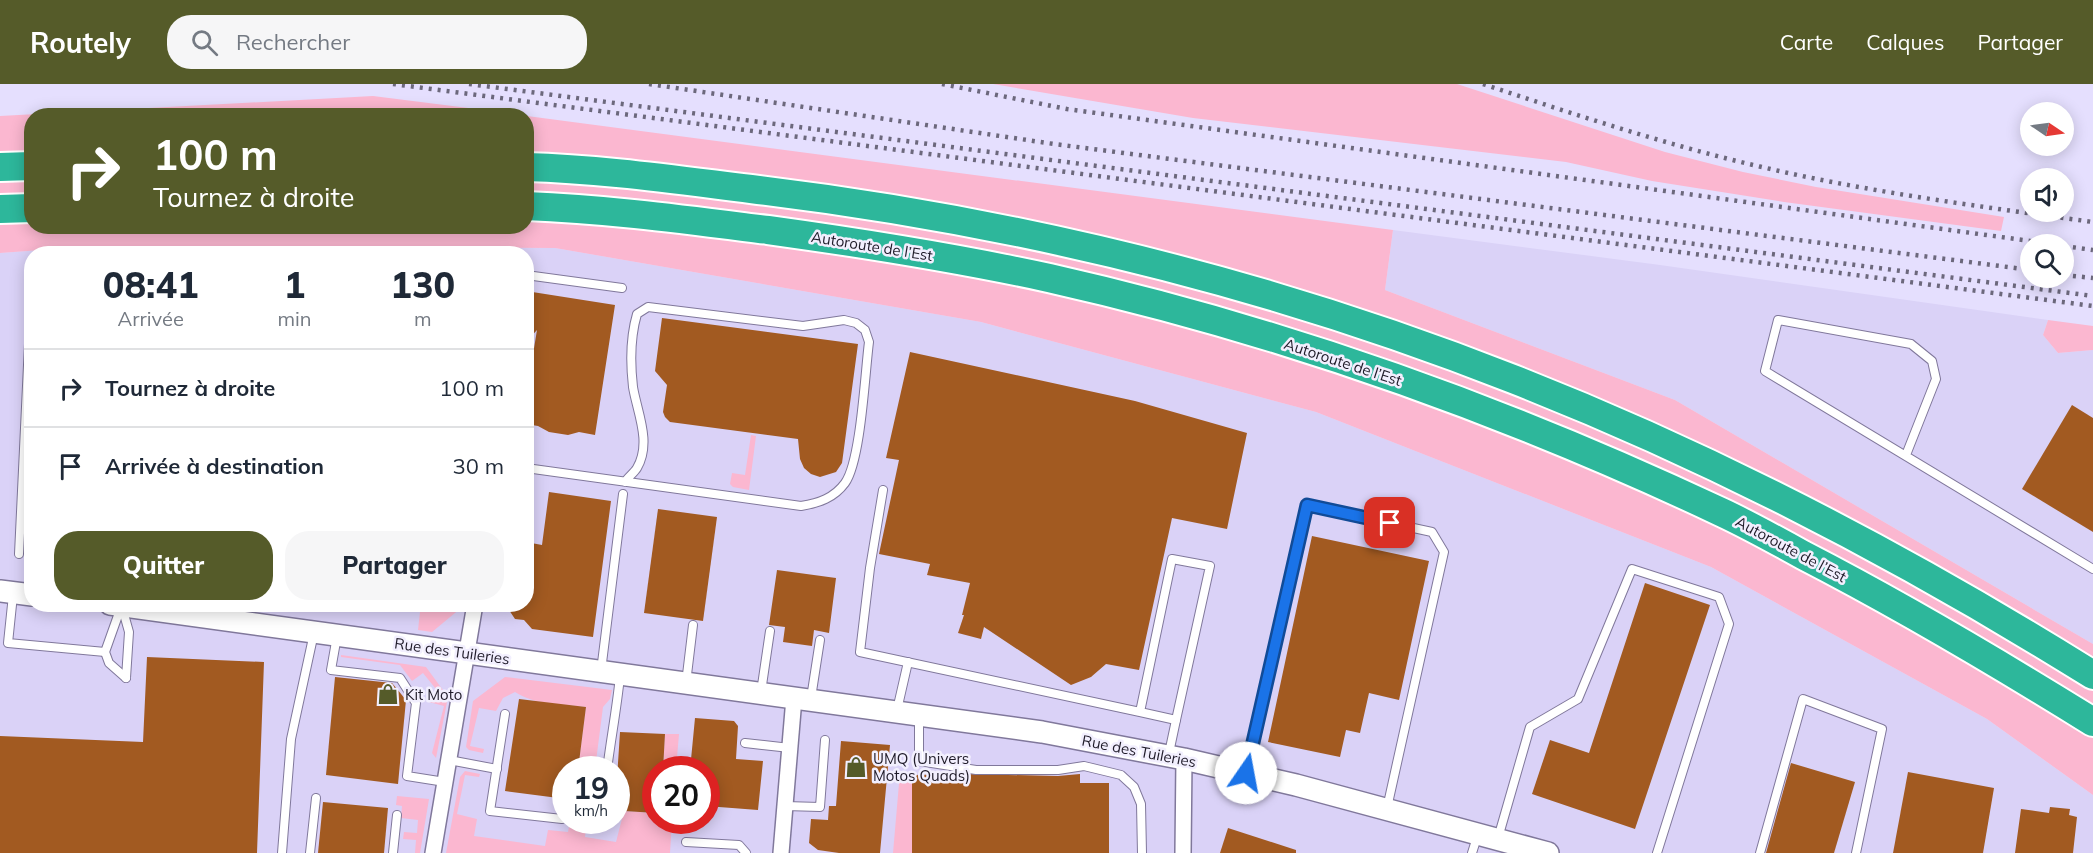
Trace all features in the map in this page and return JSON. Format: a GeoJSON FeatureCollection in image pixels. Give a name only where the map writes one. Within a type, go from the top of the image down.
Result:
{"type":"FeatureCollection","features":[{"type":"Feature","properties":{"kind":"highway"},"geometry":{"type":"LineString","coordinates":[[0,167],[24,166]]}},
{"type":"Feature","properties":{"kind":"highway"},"geometry":{"type":"LineString","coordinates":[[534,168],[699,183],[831,199],[946,218],[1057,241],[1167,268],[1270,296],[1392,335],[1513,379],[1635,430],[1747,482],[1910,566],[2008,622],[2093,675]]}},
{"type":"Feature","properties":{"kind":"highway","name":"Autoroute de l’Est"},"geometry":{"type":"LineString","coordinates":[[534,207],[693,221],[823,237],[932,255],[1050,278],[1257,334],[1377,371],[1507,420],[1724,513],[1886,598],[1996,661],[2093,722]]}},
{"type":"Feature","properties":{"kind":"highway"},"geometry":{"type":"LineString","coordinates":[[0,209],[24,208]]}},
{"type":"Feature","properties":{"kind":"street","name":"Rue des Tuileries"},"geometry":{"type":"LineString","coordinates":[[199,612],[314,632],[1042,732],[1246,773],[1387,809],[1482,842],[1548,853]]}},
{"type":"Feature","properties":{"kind":"street"},"geometry":{"type":"LineString","coordinates":[[433,853],[474,612]]}},
{"type":"Feature","properties":{"kind":"street"},"geometry":{"type":"LineString","coordinates":[[781,853],[790,748],[802,699]]}},
{"type":"Feature","properties":{"kind":"street"},"geometry":{"type":"LineString","coordinates":[[1176,758],[1183,853]]}},
{"type":"Feature","properties":{"kind":"lane"},"geometry":{"type":"LineString","coordinates":[[534,276],[622,288]]}},
{"type":"Feature","properties":{"kind":"lane"},"geometry":{"type":"LineString","coordinates":[[534,469],[625,482],[801,506],[820,503],[833,495],[846,482],[856,450],[869,342],[866,330],[856,323],[844,320],[803,326],[648,307],[637,314],[630,353],[633,389],[643,427],[642,452],[637,467],[625,482]]}},
{"type":"Feature","properties":{"kind":"lane"},"geometry":{"type":"LineString","coordinates":[[1906,455],[1936,379],[1932,361],[1911,344],[1778,320],[1765,371],[2093,569]]}},
{"type":"Feature","properties":{"kind":"lane"},"geometry":{"type":"LineString","coordinates":[[19,554],[24,449]]}},
{"type":"Feature","properties":{"kind":"lane"},"geometry":{"type":"LineString","coordinates":[[884,490],[870,568],[860,652],[1176,720]]}},
{"type":"Feature","properties":{"kind":"lane"},"geometry":{"type":"LineString","coordinates":[[607,756],[610,673],[623,494]]}},
{"type":"Feature","properties":{"kind":"lane"},"geometry":{"type":"LineString","coordinates":[[1246,773],[1307,505],[1432,532],[1444,552],[1387,809]]}},
{"type":"Feature","properties":{"kind":"lane"},"geometry":{"type":"LineString","coordinates":[[1140,712],[1172,559],[1210,566],[1176,720],[1176,758]]}},
{"type":"Feature","properties":{"kind":"lane"},"geometry":{"type":"LineString","coordinates":[[1482,842],[1530,727],[1578,699],[1632,569],[1719,597],[1729,624],[1657,853]]}},
{"type":"Feature","properties":{"kind":"lane"},"geometry":{"type":"LineString","coordinates":[[15,593],[8,643],[105,652]]}},
{"type":"Feature","properties":{"kind":"lane"},"geometry":{"type":"LineString","coordinates":[[122,612],[105,652],[109,663],[126,678],[129,632],[126,612]]}},
{"type":"Feature","properties":{"kind":"lane"},"geometry":{"type":"LineString","coordinates":[[686,683],[693,625]]}},
{"type":"Feature","properties":{"kind":"lane"},"geometry":{"type":"LineString","coordinates":[[761,694],[770,631]]}},
{"type":"Feature","properties":{"kind":"lane"},"geometry":{"type":"LineString","coordinates":[[282,853],[291,739],[314,632]]}},
{"type":"Feature","properties":{"kind":"lane"},"geometry":{"type":"LineString","coordinates":[[338,635],[331,670],[400,678],[416,704],[407,776],[445,782]]}},
{"type":"Feature","properties":{"kind":"lane"},"geometry":{"type":"LineString","coordinates":[[802,699],[820,640]]}},
{"type":"Feature","properties":{"kind":"lane"},"geometry":{"type":"LineString","coordinates":[[897,712],[908,662]]}},
{"type":"Feature","properties":{"kind":"lane"},"geometry":{"type":"LineString","coordinates":[[1760,853],[1803,699],[1882,729],[1856,853]]}},
{"type":"Feature","properties":{"kind":"lane"},"geometry":{"type":"LineString","coordinates":[[506,714],[490,811],[552,818]]}},
{"type":"Feature","properties":{"kind":"lane"},"geometry":{"type":"LineString","coordinates":[[920,716],[919,761],[975,770],[1058,770],[1084,766],[1121,775],[1134,787],[1141,804],[1142,853]]}},
{"type":"Feature","properties":{"kind":"lane"},"geometry":{"type":"LineString","coordinates":[[785,806],[820,807],[825,740]]}},
{"type":"Feature","properties":{"kind":"lane"},"geometry":{"type":"LineString","coordinates":[[745,743],[790,748]]}},
{"type":"Feature","properties":{"kind":"lane"},"geometry":{"type":"LineString","coordinates":[[449,760],[497,769]]}},
{"type":"Feature","properties":{"kind":"lane"},"geometry":{"type":"LineString","coordinates":[[310,853],[316,798]]}},
{"type":"Feature","properties":{"kind":"lane"},"geometry":{"type":"LineString","coordinates":[[393,853],[397,815]]}},
{"type":"Feature","properties":{"kind":"lane"},"geometry":{"type":"LineString","coordinates":[[686,842],[739,845],[746,853]]}},
{"type":"Feature","properties":{"kind":"shaded area"},"geometry":{"type":"Polygon","coordinates":[[[993,84],[1457,84],[1665,152],[1743,172],[1816,187],[2004,217],[2001,231],[1784,202],[1652,181],[1566,162],[1193,118],[993,84]]]}},
{"type":"Feature","properties":{"kind":"shaded area"},"geometry":{"type":"Polygon","coordinates":[[[373,96],[468,108],[149,108],[373,96]]]}},
{"type":"Feature","properties":{"kind":"shaded area"},"geometry":{"type":"Polygon","coordinates":[[[24,115],[24,234],[534,234],[534,117],[1393,230],[1385,290],[1675,400],[2093,644],[2093,795],[1987,719],[1711,567],[1316,412],[981,322],[555,248],[534,248],[534,246],[24,246],[24,251],[0,253],[0,116],[24,115]]]}},
{"type":"Feature","properties":{"kind":"shaded area"},"geometry":{"type":"Polygon","coordinates":[[[1393,230],[2048,320],[2043,335],[2058,353],[2093,350],[2093,644],[1675,400],[1385,290],[1393,230]]]}},
{"type":"Feature","properties":{"kind":"shaded area"},"geometry":{"type":"Polygon","coordinates":[[[534,248],[555,248],[981,322],[1316,412],[1711,567],[1987,719],[2093,795],[2093,853],[0,853],[0,253],[24,251],[24,612],[534,612],[534,248]]]}},
{"type":"Feature","properties":{"kind":"shaded area"},"geometry":{"type":"Polygon","coordinates":[[[2048,320],[2093,326],[2093,350],[2058,353],[2043,335],[2048,320]]]}},
{"type":"Feature","properties":{"kind":"shaded area"},"geometry":{"type":"Polygon","coordinates":[[[751,435],[756,436],[749,490],[733,487],[730,484],[732,473],[745,475],[751,435]]]}},
{"type":"Feature","properties":{"kind":"shaded area"},"geometry":{"type":"Polygon","coordinates":[[[420,612],[456,612],[432,632],[418,630],[420,612]]]}},
{"type":"Feature","properties":{"kind":"shaded area"},"geometry":{"type":"Polygon","coordinates":[[[341,655],[426,667],[448,697],[436,758],[432,753],[444,706],[429,702],[440,694],[423,673],[412,681],[400,665],[341,657],[341,655]]]}},
{"type":"Feature","properties":{"kind":"shaded area"},"geometry":{"type":"Polygon","coordinates":[[[505,677],[612,690],[610,699],[603,707],[597,756],[580,756],[586,707],[540,702],[515,692],[503,698],[496,711],[479,708],[470,746],[484,749],[483,753],[469,750],[466,747],[473,701],[505,677]]]}},
{"type":"Feature","properties":{"kind":"shaded area"},"geometry":{"type":"Polygon","coordinates":[[[665,734],[679,734],[677,756],[664,756],[665,734]]]}},
{"type":"Feature","properties":{"kind":"shaded area"},"geometry":{"type":"Polygon","coordinates":[[[465,771],[480,774],[479,777],[465,775],[457,814],[477,819],[474,836],[545,846],[548,830],[552,830],[552,834],[585,834],[585,837],[616,842],[618,834],[630,834],[630,811],[642,812],[642,834],[671,834],[670,853],[446,853],[460,777],[465,771]]]}},
{"type":"Feature","properties":{"kind":"shaded area"},"geometry":{"type":"Polygon","coordinates":[[[900,772],[912,775],[912,853],[893,853],[900,772]]]}},
{"type":"Feature","properties":{"kind":"shaded area"},"geometry":{"type":"Polygon","coordinates":[[[397,796],[429,799],[420,853],[415,853],[416,840],[403,839],[404,832],[417,833],[418,820],[401,818],[402,806],[396,805],[397,796]]]}},
{"type":"Feature","properties":{"kind":"building"},"geometry":{"type":"Polygon","coordinates":[[[534,292],[615,305],[595,435],[579,432],[568,435],[549,432],[534,425],[534,348],[537,330],[534,333],[534,292]]]}},
{"type":"Feature","properties":{"kind":"building"},"geometry":{"type":"Polygon","coordinates":[[[662,318],[858,344],[842,463],[836,472],[820,477],[804,468],[800,459],[798,439],[670,422],[663,412],[667,385],[655,371],[662,318]]]}},
{"type":"Feature","properties":{"kind":"building"},"geometry":{"type":"Polygon","coordinates":[[[910,352],[1135,401],[1247,433],[1227,529],[1172,518],[1139,670],[1106,664],[1091,677],[1071,685],[984,627],[981,639],[958,633],[970,583],[927,575],[930,564],[879,554],[899,460],[886,458],[910,352]]]}},
{"type":"Feature","properties":{"kind":"building"},"geometry":{"type":"Polygon","coordinates":[[[2072,405],[2093,418],[2093,532],[2022,489],[2072,405]]]}},
{"type":"Feature","properties":{"kind":"building"},"geometry":{"type":"Polygon","coordinates":[[[549,492],[611,501],[593,637],[532,629],[524,620],[515,619],[510,612],[534,612],[534,544],[542,545],[549,492]]]}},
{"type":"Feature","properties":{"kind":"building"},"geometry":{"type":"Polygon","coordinates":[[[658,509],[717,517],[703,621],[644,613],[658,509]]]}},
{"type":"Feature","properties":{"kind":"building"},"geometry":{"type":"Polygon","coordinates":[[[1312,536],[1429,561],[1399,700],[1369,693],[1360,733],[1346,730],[1340,757],[1268,742],[1312,536]]]}},
{"type":"Feature","properties":{"kind":"building"},"geometry":{"type":"Polygon","coordinates":[[[777,570],[836,578],[829,633],[814,630],[812,646],[783,642],[785,627],[769,625],[777,570]]]}},
{"type":"Feature","properties":{"kind":"building"},"geometry":{"type":"Polygon","coordinates":[[[1645,583],[1710,605],[1635,829],[1532,794],[1550,740],[1589,753],[1645,583]]]}},
{"type":"Feature","properties":{"kind":"building"},"geometry":{"type":"Polygon","coordinates":[[[147,657],[264,662],[257,853],[0,853],[0,736],[143,742],[147,657]]]}},
{"type":"Feature","properties":{"kind":"building"},"geometry":{"type":"Polygon","coordinates":[[[335,677],[392,683],[406,700],[398,784],[326,775],[335,677]]]}},
{"type":"Feature","properties":{"kind":"building"},"geometry":{"type":"Polygon","coordinates":[[[519,699],[586,707],[580,756],[552,756],[552,797],[505,791],[519,699]]]}},
{"type":"Feature","properties":{"kind":"building"},"geometry":{"type":"Polygon","coordinates":[[[695,718],[734,721],[738,726],[736,759],[763,761],[758,810],[720,807],[720,756],[691,756],[695,718]]]}},
{"type":"Feature","properties":{"kind":"building"},"geometry":{"type":"Polygon","coordinates":[[[620,732],[665,734],[664,756],[642,756],[642,812],[630,811],[630,756],[618,756],[620,732]]]}},
{"type":"Feature","properties":{"kind":"building"},"geometry":{"type":"Polygon","coordinates":[[[841,741],[890,745],[880,853],[839,853],[818,850],[809,843],[811,819],[828,820],[829,806],[836,806],[841,741]]]}},
{"type":"Feature","properties":{"kind":"building"},"geometry":{"type":"Polygon","coordinates":[[[1791,763],[1855,782],[1834,853],[1766,853],[1791,763]]]}},
{"type":"Feature","properties":{"kind":"building"},"geometry":{"type":"Polygon","coordinates":[[[1908,772],[1994,788],[1983,853],[1893,853],[1908,772]]]}},
{"type":"Feature","properties":{"kind":"building"},"geometry":{"type":"Polygon","coordinates":[[[1080,774],[1080,783],[1109,783],[1109,853],[912,853],[912,775],[1058,776],[1080,774]]]}},
{"type":"Feature","properties":{"kind":"building"},"geometry":{"type":"Polygon","coordinates":[[[323,802],[388,808],[384,853],[318,853],[323,802]]]}},
{"type":"Feature","properties":{"kind":"building"},"geometry":{"type":"Polygon","coordinates":[[[2050,807],[2070,809],[2069,815],[2077,817],[2073,853],[2015,853],[2021,809],[2049,813],[2050,807]]]}},
{"type":"Feature","properties":{"kind":"building"},"geometry":{"type":"Polygon","coordinates":[[[1228,828],[1296,850],[1296,853],[1220,853],[1228,828]]]}},
{"type":"Feature","properties":{"kind":"railway"},"geometry":{"type":"LineString","coordinates":[[393,84],[2093,306]]}},
{"type":"Feature","properties":{"kind":"railway"},"geometry":{"type":"LineString","coordinates":[[469,84],[2093,296]]}},
{"type":"Feature","properties":{"kind":"railway"},"geometry":{"type":"LineString","coordinates":[[649,84],[1054,144],[2020,269]]}},
{"type":"Feature","properties":{"kind":"railway"},"geometry":{"type":"LineString","coordinates":[[942,84],[1067,109],[2020,240]]}},
{"type":"Feature","properties":{"kind":"railway"},"geometry":{"type":"LineString","coordinates":[[1483,84],[1659,140],[1766,168],[1888,192],[2093,222]]}},
{"type":"Feature","properties":{"kind":"railway"},"geometry":{"type":"LineString","coordinates":[[2074,247],[2093,250]]}},
{"type":"Feature","properties":{"kind":"railway"},"geometry":{"type":"LineString","coordinates":[[2074,276],[2093,278]]}},
{"type":"Feature","properties":{"kind":"place","name":"Kit Moto"},"geometry":{"type":"Point","coordinates":[388,694]}},
{"type":"Feature","properties":{"kind":"place","name":"UMQ (Univers Motos Quads)"},"geometry":{"type":"Point","coordinates":[856,767]}},
{"type":"Feature","properties":{"kind":"route"},"geometry":{"type":"LineString","coordinates":[[1246,773],[1307,505],[1390,523]]}}]}
